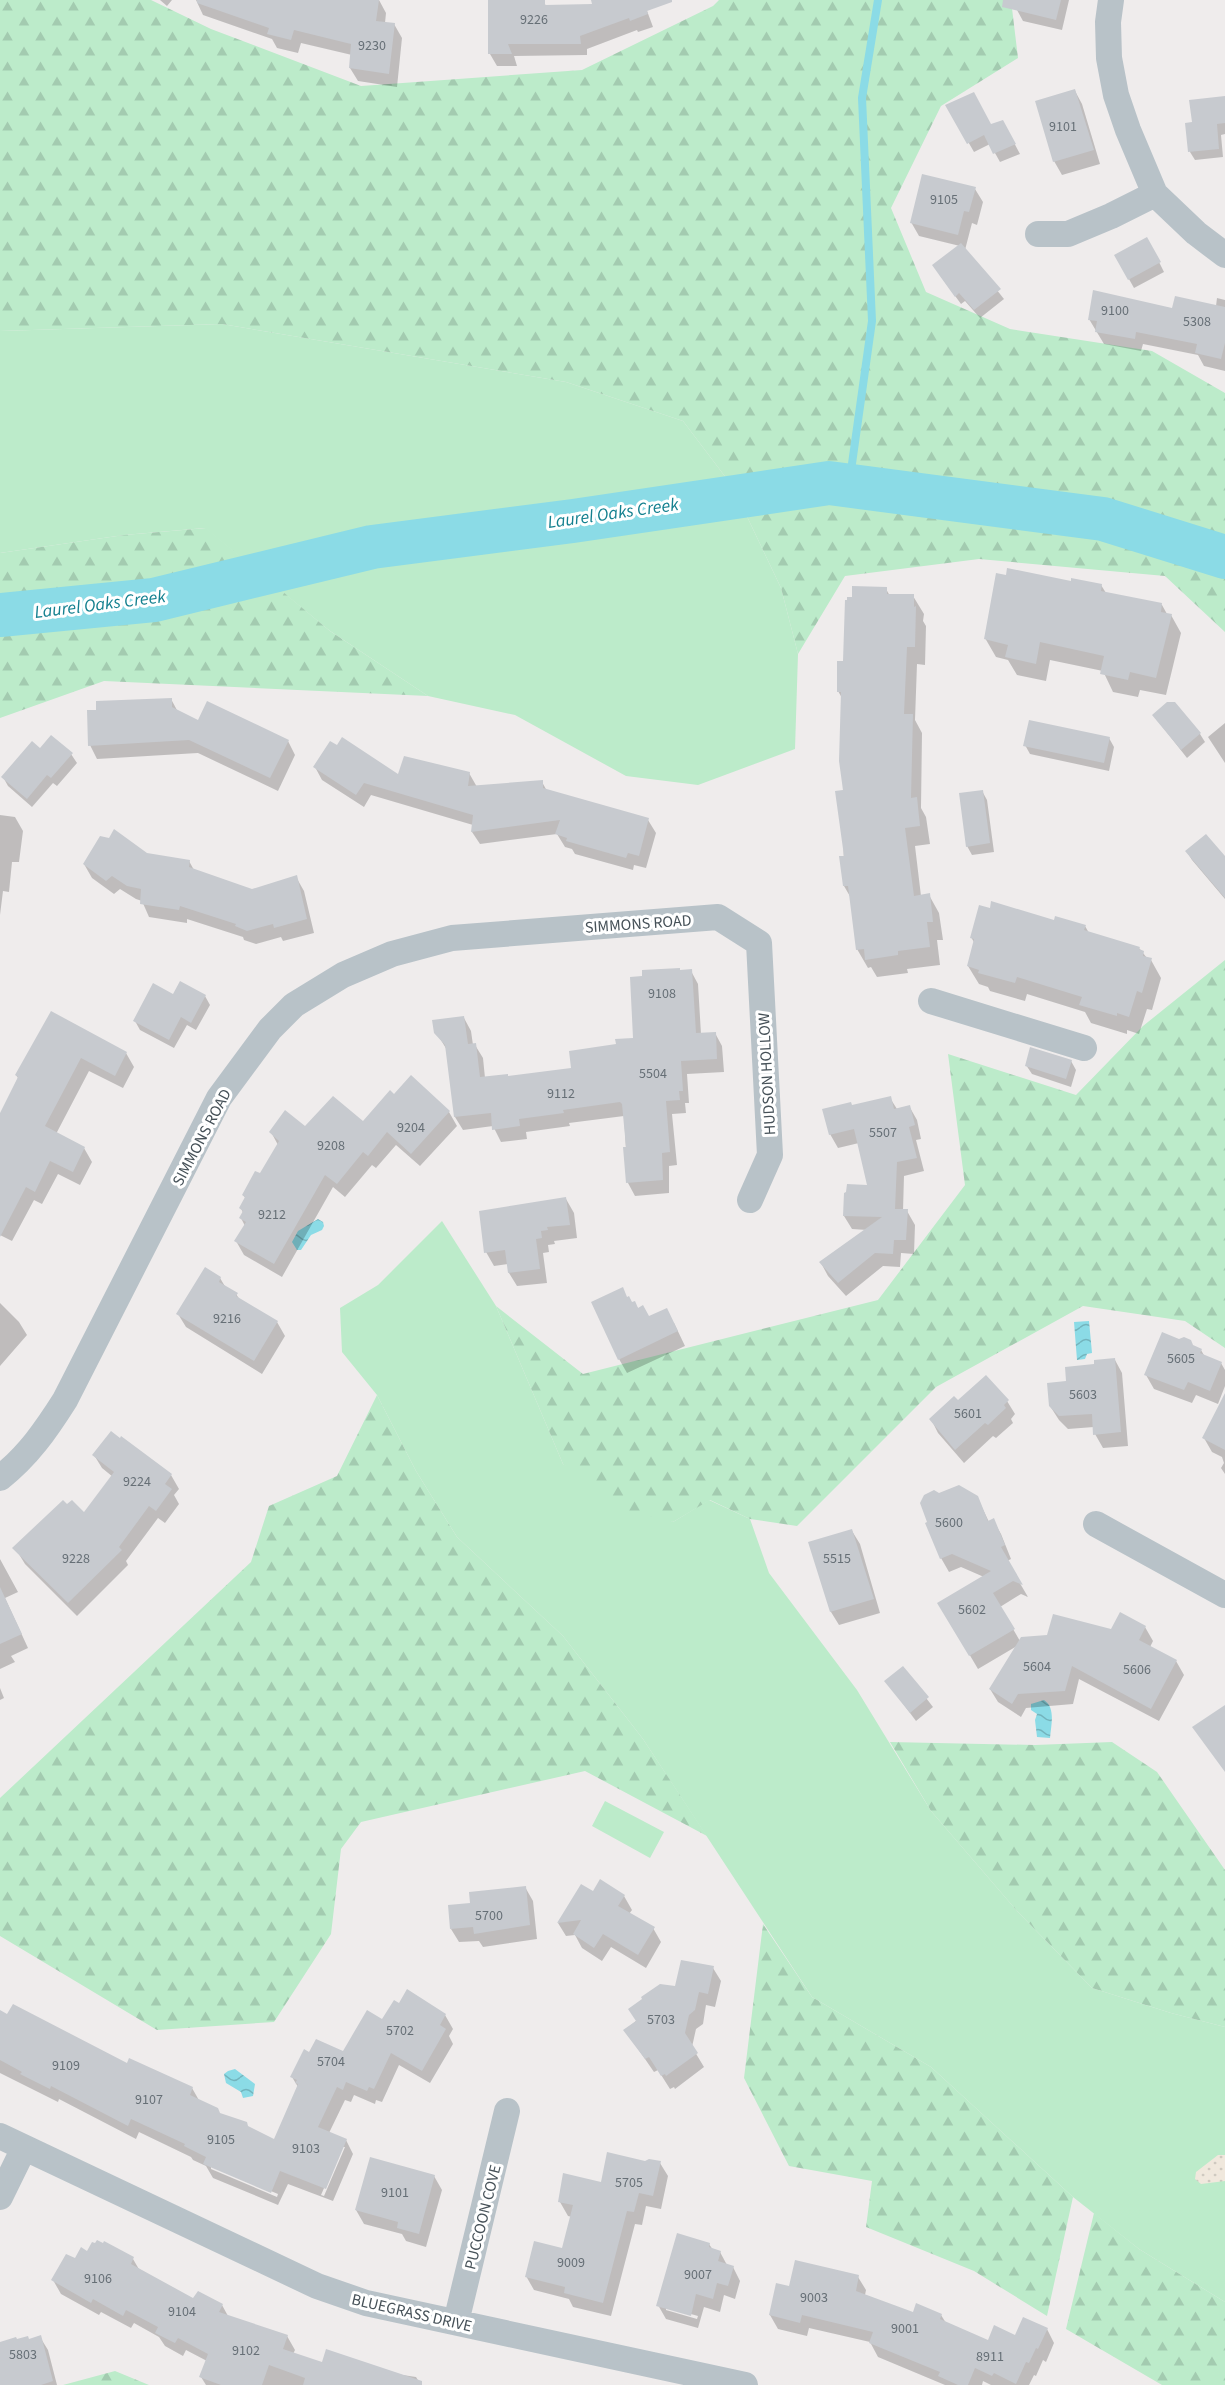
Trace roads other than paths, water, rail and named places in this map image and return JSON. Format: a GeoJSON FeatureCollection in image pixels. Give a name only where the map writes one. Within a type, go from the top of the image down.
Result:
{"type":"FeatureCollection","features":[{"type":"Feature","properties":{"kind":"street"},"geometry":{"type":"LineString","coordinates":[[1111,0],[1108,22],[1109,58],[1116,95],[1155,194],[1197,233],[1225,255]]}},
{"type":"Feature","properties":{"kind":"street"},"geometry":{"type":"LineString","coordinates":[[1038,234],[1068,234],[1155,194]]}},
{"type":"Feature","properties":{"kind":"street","name":"SIMMONS ROAD"},"geometry":{"type":"LineString","coordinates":[[0,1478],[20,1462],[40,1440],[65,1400],[219,1098],[270,1029],[294,1005],[343,975],[392,954],[452,938],[718,917],[759,943]]}},
{"type":"Feature","properties":{"kind":"street","name":"HUDSON HOLLOW"},"geometry":{"type":"LineString","coordinates":[[750,1200],[770,1155],[759,943]]}},
{"type":"Feature","properties":{"kind":"street"},"geometry":{"type":"LineString","coordinates":[[931,1001],[1084,1048]]}},
{"type":"Feature","properties":{"kind":"street"},"geometry":{"type":"LineString","coordinates":[[1096,1524],[1225,1595]]}},
{"type":"Feature","properties":{"kind":"street","name":"PUCCOON COVE"},"geometry":{"type":"LineString","coordinates":[[456,2322],[507,2111]]}},
{"type":"Feature","properties":{"kind":"street","name":"BLUEGRASS DRIVE"},"geometry":{"type":"LineString","coordinates":[[0,2136],[317,2286],[366,2303],[745,2385]]}},
{"type":"Feature","properties":{"kind":"street"},"geometry":{"type":"LineString","coordinates":[[0,2197],[24,2148]]}},
{"type":"Feature","properties":{"kind":"water"},"geometry":{"type":"Polygon","coordinates":[[[318,1219],[323,1222],[322,1230],[311,1235],[301,1250],[297,1250],[292,1242],[298,1231],[318,1219]]]}},
{"type":"Feature","properties":{"kind":"water"},"geometry":{"type":"Polygon","coordinates":[[[1089,1321],[1092,1353],[1087,1354],[1085,1359],[1077,1360],[1074,1322],[1089,1321]]]}},
{"type":"Feature","properties":{"kind":"water"},"geometry":{"type":"Polygon","coordinates":[[[1044,1700],[1048,1703],[1051,1712],[1050,1738],[1037,1737],[1035,1720],[1037,1714],[1031,1710],[1031,1704],[1044,1700]]]}},
{"type":"Feature","properties":{"kind":"water"},"geometry":{"type":"Polygon","coordinates":[[[235,2069],[255,2084],[253,2096],[243,2098],[241,2092],[226,2083],[224,2074],[235,2069]]]}},
{"type":"Feature","properties":{"kind":"waterway"},"geometry":{"type":"LineString","coordinates":[[849,485],[872,321],[862,98],[878,0]]}},
{"type":"Feature","properties":{"kind":"waterway","name":"Laurel Oaks Creek"},"geometry":{"type":"LineString","coordinates":[[0,615],[154,600],[372,547],[573,521],[829,483],[1103,519],[1225,557]]}}]}
